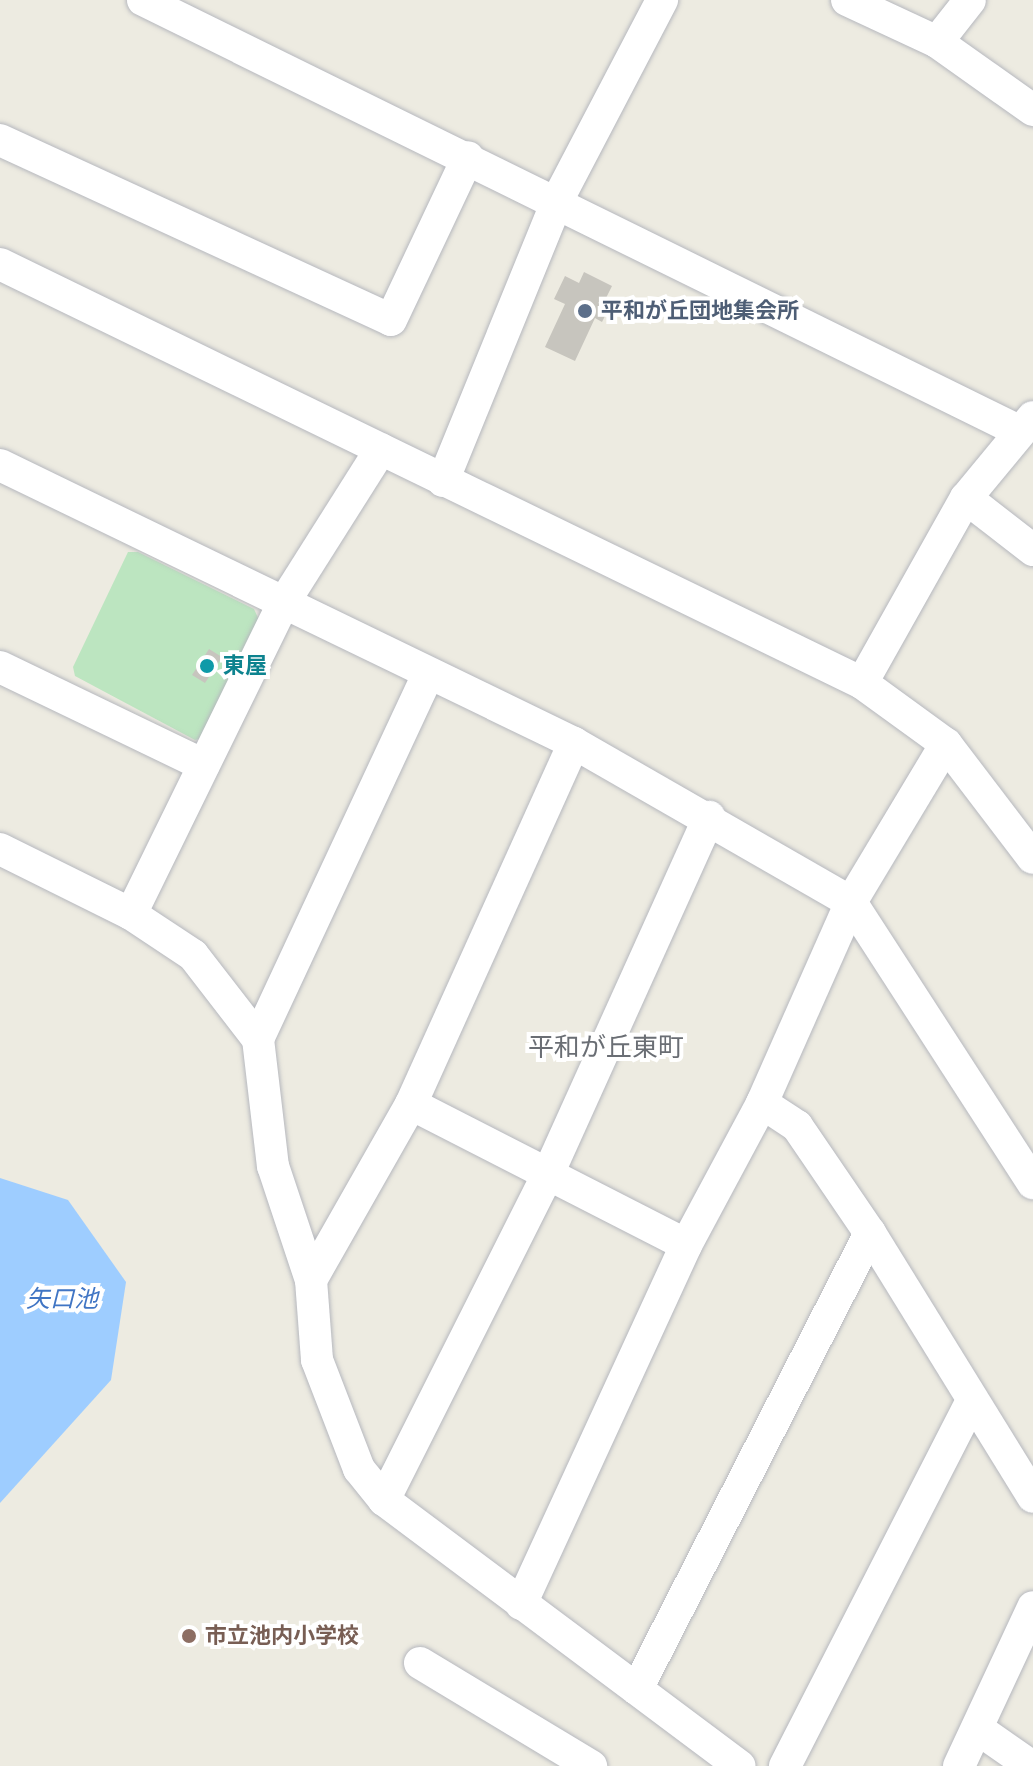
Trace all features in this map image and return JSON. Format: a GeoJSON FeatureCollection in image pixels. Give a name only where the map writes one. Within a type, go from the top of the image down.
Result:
{"type":"FeatureCollection","features":[{"type":"Feature","properties":{"kind":"street"},"geometry":{"type":"LineString","coordinates":[[143,0],[1025,423],[966,498],[862,683]]}},
{"type":"Feature","properties":{"kind":"street"},"geometry":{"type":"LineString","coordinates":[[443,481],[557,201],[662,0]]}},
{"type":"Feature","properties":{"kind":"street"},"geometry":{"type":"LineString","coordinates":[[847,0],[937,42],[1033,110]]}},
{"type":"Feature","properties":{"kind":"street"},"geometry":{"type":"LineString","coordinates":[[937,42],[970,0]]}},
{"type":"Feature","properties":{"kind":"street"},"geometry":{"type":"LineString","coordinates":[[0,140],[391,320],[468,157]]}},
{"type":"Feature","properties":{"kind":"street"},"geometry":{"type":"LineString","coordinates":[[0,264],[862,683],[946,744],[1033,858]]}},
{"type":"Feature","properties":{"kind":"street"},"geometry":{"type":"LineString","coordinates":[[131,914],[283,604],[381,449]]}},
{"type":"Feature","properties":{"kind":"street"},"geometry":{"type":"LineString","coordinates":[[0,465],[427,676],[574,743],[709,817],[851,902],[1033,1183]]}},
{"type":"Feature","properties":{"kind":"street"},"geometry":{"type":"LineString","coordinates":[[966,498],[1033,550]]}},
{"type":"Feature","properties":{"kind":"street"},"geometry":{"type":"LineString","coordinates":[[0,667],[204,765]]}},
{"type":"Feature","properties":{"kind":"street"},"geometry":{"type":"LineString","coordinates":[[258,1039],[427,676]]}},
{"type":"Feature","properties":{"kind":"street"},"geometry":{"type":"LineString","coordinates":[[311,1280],[411,1104],[574,743]]}},
{"type":"Feature","properties":{"kind":"street"},"geometry":{"type":"LineString","coordinates":[[521,1604],[686,1245],[762,1103],[851,902],[946,744]]}},
{"type":"Feature","properties":{"kind":"street"},"geometry":{"type":"LineString","coordinates":[[384,1500],[548,1174],[709,817]]}},
{"type":"Feature","properties":{"kind":"street"},"geometry":{"type":"LineString","coordinates":[[0,849],[131,914],[193,955],[258,1039],[273,1166],[311,1280],[317,1360],[359,1469],[384,1500],[740,1766]]}},
{"type":"Feature","properties":{"kind":"street"},"geometry":{"type":"LineString","coordinates":[[762,1103],[797,1126],[870,1233],[1033,1497]]}},
{"type":"Feature","properties":{"kind":"street"},"geometry":{"type":"LineString","coordinates":[[411,1104],[686,1245]]}},
{"type":"Feature","properties":{"kind":"street"},"geometry":{"type":"LineString","coordinates":[[637,1689],[870,1233]]}},
{"type":"Feature","properties":{"kind":"street"},"geometry":{"type":"LineString","coordinates":[[785,1766],[972,1400]]}},
{"type":"Feature","properties":{"kind":"street"},"geometry":{"type":"LineString","coordinates":[[959,1766],[1033,1607]]}},
{"type":"Feature","properties":{"kind":"street"},"geometry":{"type":"LineString","coordinates":[[420,1663],[591,1766]]}},
{"type":"Feature","properties":{"kind":"street"},"geometry":{"type":"LineString","coordinates":[[978,1729],[1031,1766]]}},
{"type":"Feature","properties":{"kind":"green space"},"geometry":{"type":"Polygon","coordinates":[[[128,552],[138,552],[254,609],[259,620],[203,738],[195,740],[75,676],[73,667],[128,552]]]}},
{"type":"Feature","properties":{"kind":"water","name":"矢口池"},"geometry":{"type":"Polygon","coordinates":[[[0,1178],[68,1200],[126,1282],[111,1380],[0,1503],[0,1178]]]}},
{"type":"Feature","properties":{"kind":"building","name":"平和が丘団地集会所"},"geometry":{"type":"Polygon","coordinates":[[[584,272],[612,286],[606,298],[613,300],[602,322],[595,318],[575,361],[545,347],[565,304],[554,299],[565,276],[579,283],[584,272]]]}},
{"type":"Feature","properties":{"kind":"building","name":"東屋"},"geometry":{"type":"Polygon","coordinates":[[[209,649],[222,657],[205,683],[192,675],[209,649]]]}},
{"type":"Feature","properties":{"kind":"place","name":"平和が丘団地集会所"},"geometry":{"type":"Point","coordinates":[585,311]}},
{"type":"Feature","properties":{"kind":"place","name":"東屋"},"geometry":{"type":"Point","coordinates":[207,666]}},
{"type":"Feature","properties":{"kind":"place","name":"市立池内小学校"},"geometry":{"type":"Point","coordinates":[189,1636]}},
{"type":"Feature","properties":{"kind":"district","name":"平和が丘東町"},"geometry":{"type":"Point","coordinates":[606,1048]}}]}
